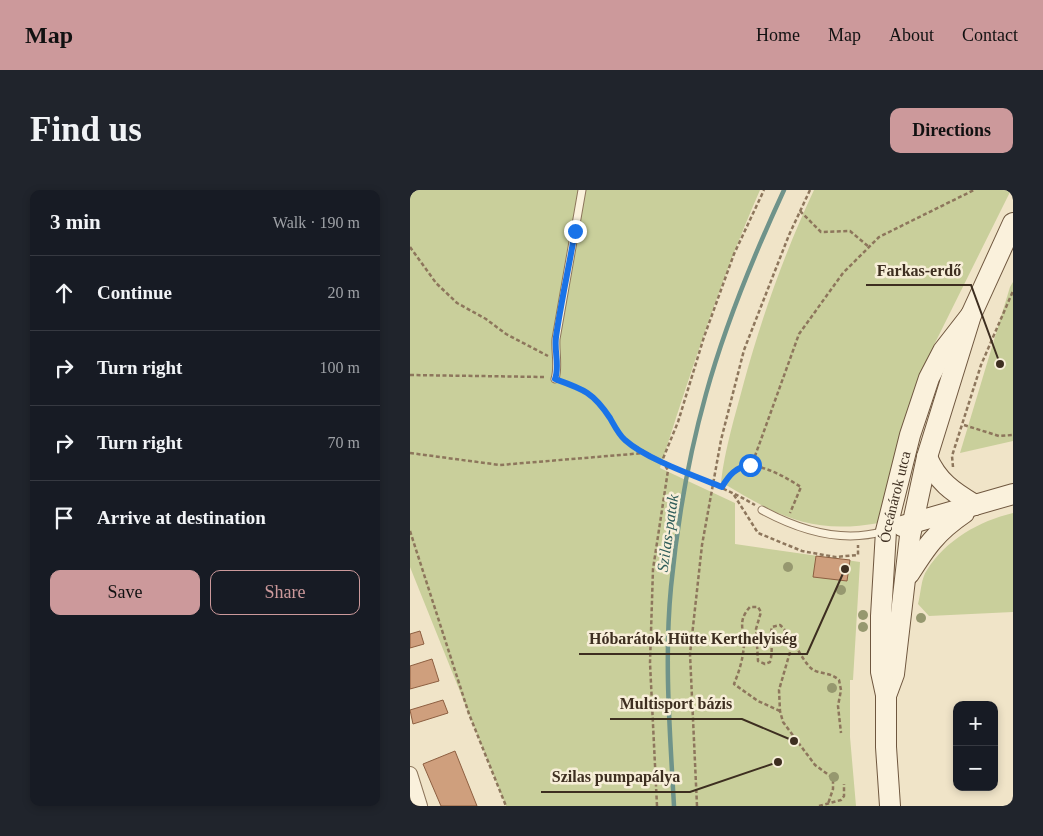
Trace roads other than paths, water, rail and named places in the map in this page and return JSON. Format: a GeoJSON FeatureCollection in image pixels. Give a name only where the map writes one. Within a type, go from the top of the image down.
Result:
{"type":"FeatureCollection","features":[{"type":"Feature","properties":{"kind":"street","name":"Óceánárok utca"},"geometry":{"type":"LineString","coordinates":[[886,695],[894,674],[912,523],[927,456],[971,315],[1013,223]]}},
{"type":"Feature","properties":{"kind":"street","name":"Óceánárok utca"},"geometry":{"type":"LineString","coordinates":[[890,806],[886,747],[886,695],[880,672],[886,531],[890,508],[910,436],[929,378],[943,351],[971,315]]}},
{"type":"Feature","properties":{"kind":"street"},"geometry":{"type":"LineString","coordinates":[[927,456],[937,476],[946,486],[975,505]]}},
{"type":"Feature","properties":{"kind":"street"},"geometry":{"type":"LineString","coordinates":[[886,531],[1013,494]]}},
{"type":"Feature","properties":{"kind":"street"},"geometry":{"type":"LineString","coordinates":[[906,578],[930,541],[944,526],[975,505]]}},
{"type":"Feature","properties":{"kind":"street"},"geometry":{"type":"LineString","coordinates":[[890,508],[902,521],[912,523]]}},
{"type":"Feature","properties":{"kind":"street"},"geometry":{"type":"LineString","coordinates":[[410,774],[420,806]]}},
{"type":"Feature","properties":{"kind":"lane"},"geometry":{"type":"LineString","coordinates":[[555,379],[558,370],[555,359],[556,339],[582,190]]}},
{"type":"Feature","properties":{"kind":"lane"},"geometry":{"type":"LineString","coordinates":[[762,510],[785,522],[818,533],[851,536],[886,531]]}},
{"type":"Feature","properties":{"kind":"waterway","name":"Szilas-patak"},"geometry":{"type":"LineString","coordinates":[[674,806],[668,696],[668,642],[671,587],[684,490],[700,417],[722,342],[751,265],[784,190]]}},
{"type":"Feature","properties":{"kind":"place","name":"Farkas-erdő"},"geometry":{"type":"Point","coordinates":[1000,364]}},
{"type":"Feature","properties":{"kind":"place","name":"Hóbarátok Hütte Kerthelyiség"},"geometry":{"type":"Point","coordinates":[845,569]}},
{"type":"Feature","properties":{"kind":"place","name":"Multisport bázis"},"geometry":{"type":"Point","coordinates":[794,741]}},
{"type":"Feature","properties":{"kind":"place","name":"Szilas pumpapálya"},"geometry":{"type":"Point","coordinates":[778,762]}}]}
